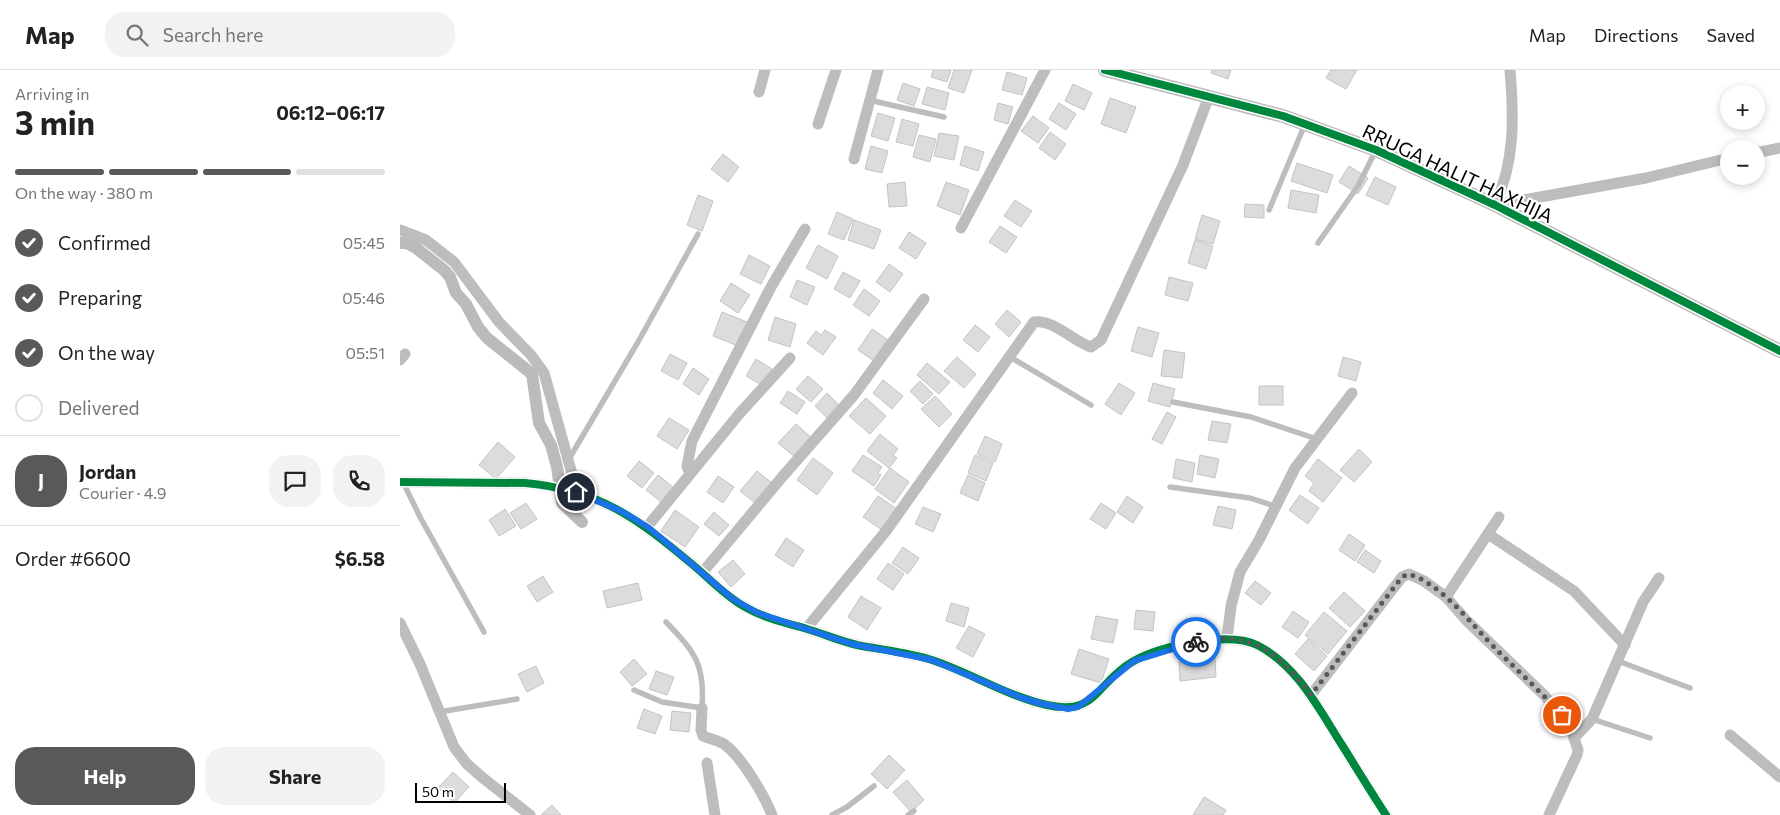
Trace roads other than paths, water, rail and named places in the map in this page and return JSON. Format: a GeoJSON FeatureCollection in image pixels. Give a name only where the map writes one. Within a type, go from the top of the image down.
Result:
{"type":"FeatureCollection","features":[{"type":"Feature","properties":{"kind":"street"},"geometry":{"type":"LineString","coordinates":[[758,92],[765,70]]}},
{"type":"Feature","properties":{"kind":"street"},"geometry":{"type":"LineString","coordinates":[[818,124],[836,70]]}},
{"type":"Feature","properties":{"kind":"street"},"geometry":{"type":"LineString","coordinates":[[854,159],[878,70]]}},
{"type":"Feature","properties":{"kind":"street"},"geometry":{"type":"LineString","coordinates":[[962,228],[1045,70]]}},
{"type":"Feature","properties":{"kind":"street","name":"RRUGA HALIT HAXHIJA"},"geometry":{"type":"LineString","coordinates":[[1105,70],[1138,74],[1305,124],[1376,150],[1495,205],[1780,351]]}},
{"type":"Feature","properties":{"kind":"street"},"geometry":{"type":"LineString","coordinates":[[1495,205],[1505,184],[1513,140],[1510,70]]}},
{"type":"Feature","properties":{"kind":"street"},"geometry":{"type":"LineString","coordinates":[[806,629],[886,531],[913,490],[1034,322],[1041,321],[1091,347],[1101,340],[1177,181],[1209,96]]}},
{"type":"Feature","properties":{"kind":"street"},"geometry":{"type":"LineString","coordinates":[[1765,151],[1780,148]]}},
{"type":"Feature","properties":{"kind":"street"},"geometry":{"type":"LineString","coordinates":[[1495,205],[1646,178],[1720,160]]}},
{"type":"Feature","properties":{"kind":"street"},"geometry":{"type":"LineString","coordinates":[[690,474],[687,466],[692,441],[771,287],[805,229]]}},
{"type":"Feature","properties":{"kind":"street"},"geometry":{"type":"LineString","coordinates":[[400,230],[426,240],[454,262],[499,322],[531,355],[544,373],[569,458],[571,491]]}},
{"type":"Feature","properties":{"kind":"street"},"geometry":{"type":"LineString","coordinates":[[702,573],[854,395],[924,299]]}},
{"type":"Feature","properties":{"kind":"street"},"geometry":{"type":"LineString","coordinates":[[648,527],[740,413],[790,358]]}},
{"type":"Feature","properties":{"kind":"street"},"geometry":{"type":"LineString","coordinates":[[1227,638],[1231,606],[1240,572],[1259,540],[1295,468],[1352,393]]}},
{"type":"Feature","properties":{"kind":"street"},"geometry":{"type":"LineString","coordinates":[[402,482],[492,482],[546,485],[571,491],[621,511],[648,527],[746,607],[852,644],[932,660],[1022,698],[1068,709],[1078,707],[1088,701],[1134,661],[1176,647],[1227,638],[1248,641],[1266,650],[1293,674],[1311,695],[1386,815]]}},
{"type":"Feature","properties":{"kind":"street"},"geometry":{"type":"LineString","coordinates":[[1446,597],[1499,517]]}},
{"type":"Feature","properties":{"kind":"street"},"geometry":{"type":"LineString","coordinates":[[1488,534],[1574,591],[1625,645]]}},
{"type":"Feature","properties":{"kind":"street"},"geometry":{"type":"LineString","coordinates":[[1311,695],[1402,577],[1408,574],[1416,576],[1446,597],[1466,620],[1556,708],[1570,726],[1577,755],[1549,815]]}},
{"type":"Feature","properties":{"kind":"street"},"geometry":{"type":"LineString","coordinates":[[1574,738],[1592,719],[1643,602],[1659,578]]}},
{"type":"Feature","properties":{"kind":"street"},"geometry":{"type":"LineString","coordinates":[[400,623],[420,664],[454,747],[467,764],[530,815]]}},
{"type":"Feature","properties":{"kind":"street"},"geometry":{"type":"LineString","coordinates":[[702,708],[701,730],[703,736],[724,744],[734,753],[762,795],[772,815]]}},
{"type":"Feature","properties":{"kind":"street"},"geometry":{"type":"LineString","coordinates":[[1730,735],[1780,777]]}},
{"type":"Feature","properties":{"kind":"street"},"geometry":{"type":"LineString","coordinates":[[707,763],[715,815]]}},
{"type":"Feature","properties":{"kind":"lane"},"geometry":{"type":"LineString","coordinates":[[869,100],[944,117]]}},
{"type":"Feature","properties":{"kind":"lane"},"geometry":{"type":"LineString","coordinates":[[1269,210],[1305,124]]}},
{"type":"Feature","properties":{"kind":"lane"},"geometry":{"type":"LineString","coordinates":[[1318,243],[1358,186],[1376,150]]}},
{"type":"Feature","properties":{"kind":"lane"},"geometry":{"type":"LineString","coordinates":[[569,458],[638,342],[698,234]]}},
{"type":"Feature","properties":{"kind":"lane"},"geometry":{"type":"LineString","coordinates":[[1010,357],[1092,405]]}},
{"type":"Feature","properties":{"kind":"lane"},"geometry":{"type":"LineString","coordinates":[[1173,402],[1251,417],[1317,439]]}},
{"type":"Feature","properties":{"kind":"lane"},"geometry":{"type":"LineString","coordinates":[[402,482],[484,632]]}},
{"type":"Feature","properties":{"kind":"lane"},"geometry":{"type":"LineString","coordinates":[[1170,487],[1250,498],[1275,506]]}},
{"type":"Feature","properties":{"kind":"lane"},"geometry":{"type":"LineString","coordinates":[[634,690],[662,702],[702,708],[702,674],[698,661],[686,642],[666,622]]}},
{"type":"Feature","properties":{"kind":"lane"},"geometry":{"type":"LineString","coordinates":[[1618,662],[1690,688]]}},
{"type":"Feature","properties":{"kind":"lane"},"geometry":{"type":"LineString","coordinates":[[439,712],[517,699]]}},
{"type":"Feature","properties":{"kind":"lane"},"geometry":{"type":"LineString","coordinates":[[1592,719],[1650,738]]}},
{"type":"Feature","properties":{"kind":"lane"},"geometry":{"type":"LineString","coordinates":[[832,815],[848,807],[874,786]]}},
{"type":"Feature","properties":{"kind":"lane"},"geometry":{"type":"LineString","coordinates":[[908,815],[914,810]]}},
{"type":"Feature","properties":{"kind":"waterway"},"geometry":{"type":"LineString","coordinates":[[400,243],[407,243],[416,248],[444,270],[450,277],[456,293],[466,304],[478,327],[487,338],[532,374],[539,423],[551,445],[557,467],[562,503],[582,522]]}}]}
